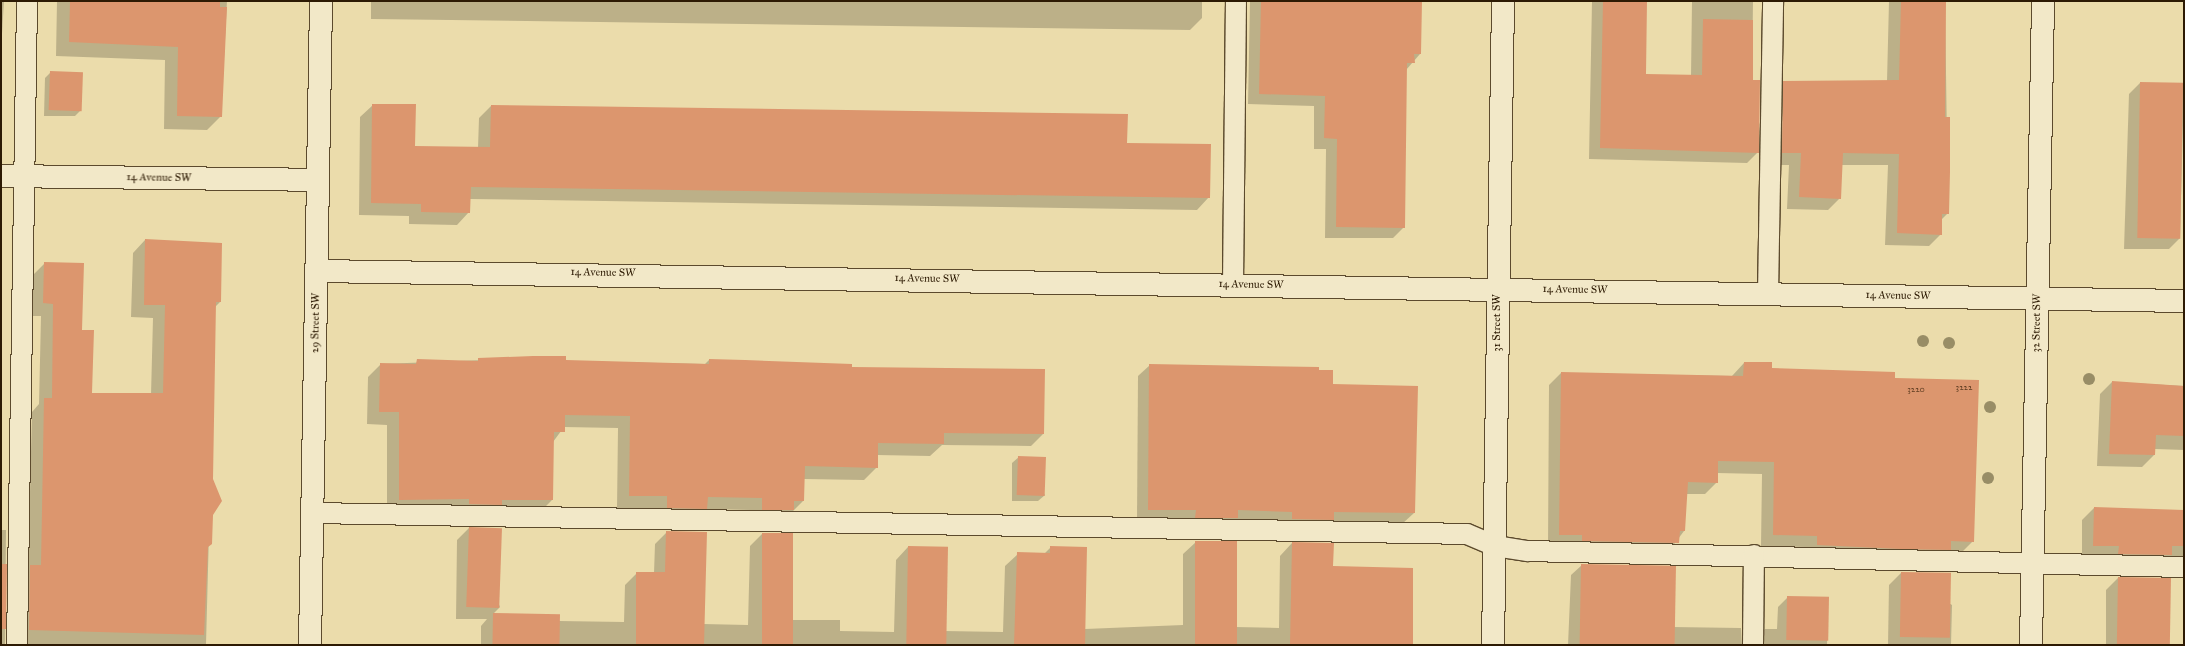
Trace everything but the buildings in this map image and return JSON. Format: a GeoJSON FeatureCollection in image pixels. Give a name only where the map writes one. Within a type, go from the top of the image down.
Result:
{"type":"FeatureCollection","features":[{"type":"Feature","properties":{"kind":"street","name":"29 Street SW"},"geometry":{"type":"LineString","coordinates":[[310,645],[321,1]]}},
{"type":"Feature","properties":{"kind":"street","name":"31 Street SW"},"geometry":{"type":"LineString","coordinates":[[1493,645],[1503,1]]}},
{"type":"Feature","properties":{"kind":"street","name":"32 Street SW"},"geometry":{"type":"LineString","coordinates":[[2031,645],[2042,1]]}},
{"type":"Feature","properties":{"kind":"street","name":"14 Avenue SW"},"geometry":{"type":"LineString","coordinates":[[1,176],[318,180]]}},
{"type":"Feature","properties":{"kind":"street","name":"14 Avenue SW"},"geometry":{"type":"LineString","coordinates":[[317,271],[1233,284],[2184,301]]}},
{"type":"Feature","properties":{"kind":"lane"},"geometry":{"type":"LineString","coordinates":[[17,645],[27,1]]}},
{"type":"Feature","properties":{"kind":"lane"},"geometry":{"type":"LineString","coordinates":[[1233,284],[1236,1]]}},
{"type":"Feature","properties":{"kind":"lane"},"geometry":{"type":"LineString","coordinates":[[1768,294],[1773,1]]}},
{"type":"Feature","properties":{"kind":"lane"},"geometry":{"type":"LineString","coordinates":[[313,512],[1467,534],[1495,546],[1528,551],[1754,555],[2184,567]]}},
{"type":"Feature","properties":{"kind":"lane"},"geometry":{"type":"LineString","coordinates":[[1753,645],[1754,555]]}}]}
